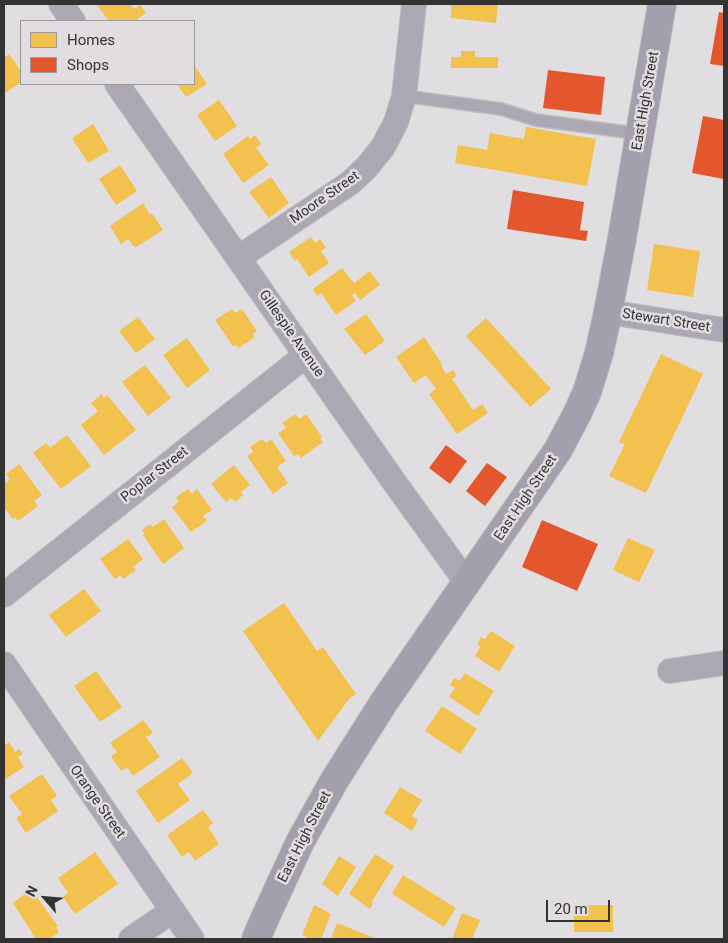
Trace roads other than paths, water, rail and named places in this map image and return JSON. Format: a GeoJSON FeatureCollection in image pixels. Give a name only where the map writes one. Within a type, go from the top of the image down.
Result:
{"type":"FeatureCollection","features":[{"type":"Feature","properties":{"kind":"main road","name":"East High Street"},"geometry":{"type":"LineString","coordinates":[[256,939],[300,842],[334,781],[384,702],[558,450],[578,414],[599,353],[622,244],[662,4]]}},
{"type":"Feature","properties":{"kind":"street"},"geometry":{"type":"LineString","coordinates":[[61,4],[73,20]]}},
{"type":"Feature","properties":{"kind":"street","name":"Moore Street"},"geometry":{"type":"LineString","coordinates":[[238,258],[350,183],[366,168],[383,147],[396,122],[404,96],[414,4]]}},
{"type":"Feature","properties":{"kind":"street","name":"Gillespie Avenue"},"geometry":{"type":"LineString","coordinates":[[118,85],[392,479],[467,583]]}},
{"type":"Feature","properties":{"kind":"street","name":"Stewart Street"},"geometry":{"type":"LineString","coordinates":[[608,312],[724,330]]}},
{"type":"Feature","properties":{"kind":"street","name":"Poplar Street"},"geometry":{"type":"LineString","coordinates":[[4,595],[306,355]]}},
{"type":"Feature","properties":{"kind":"street"},"geometry":{"type":"LineString","coordinates":[[670,672],[724,663]]}},
{"type":"Feature","properties":{"kind":"street","name":"Orange Street"},"geometry":{"type":"LineString","coordinates":[[4,664],[192,939]]}},
{"type":"Feature","properties":{"kind":"street"},"geometry":{"type":"LineString","coordinates":[[131,939],[172,911]]}},
{"type":"Feature","properties":{"kind":"lane"},"geometry":{"type":"LineString","coordinates":[[404,96],[502,109],[536,120],[640,134]]}}]}
